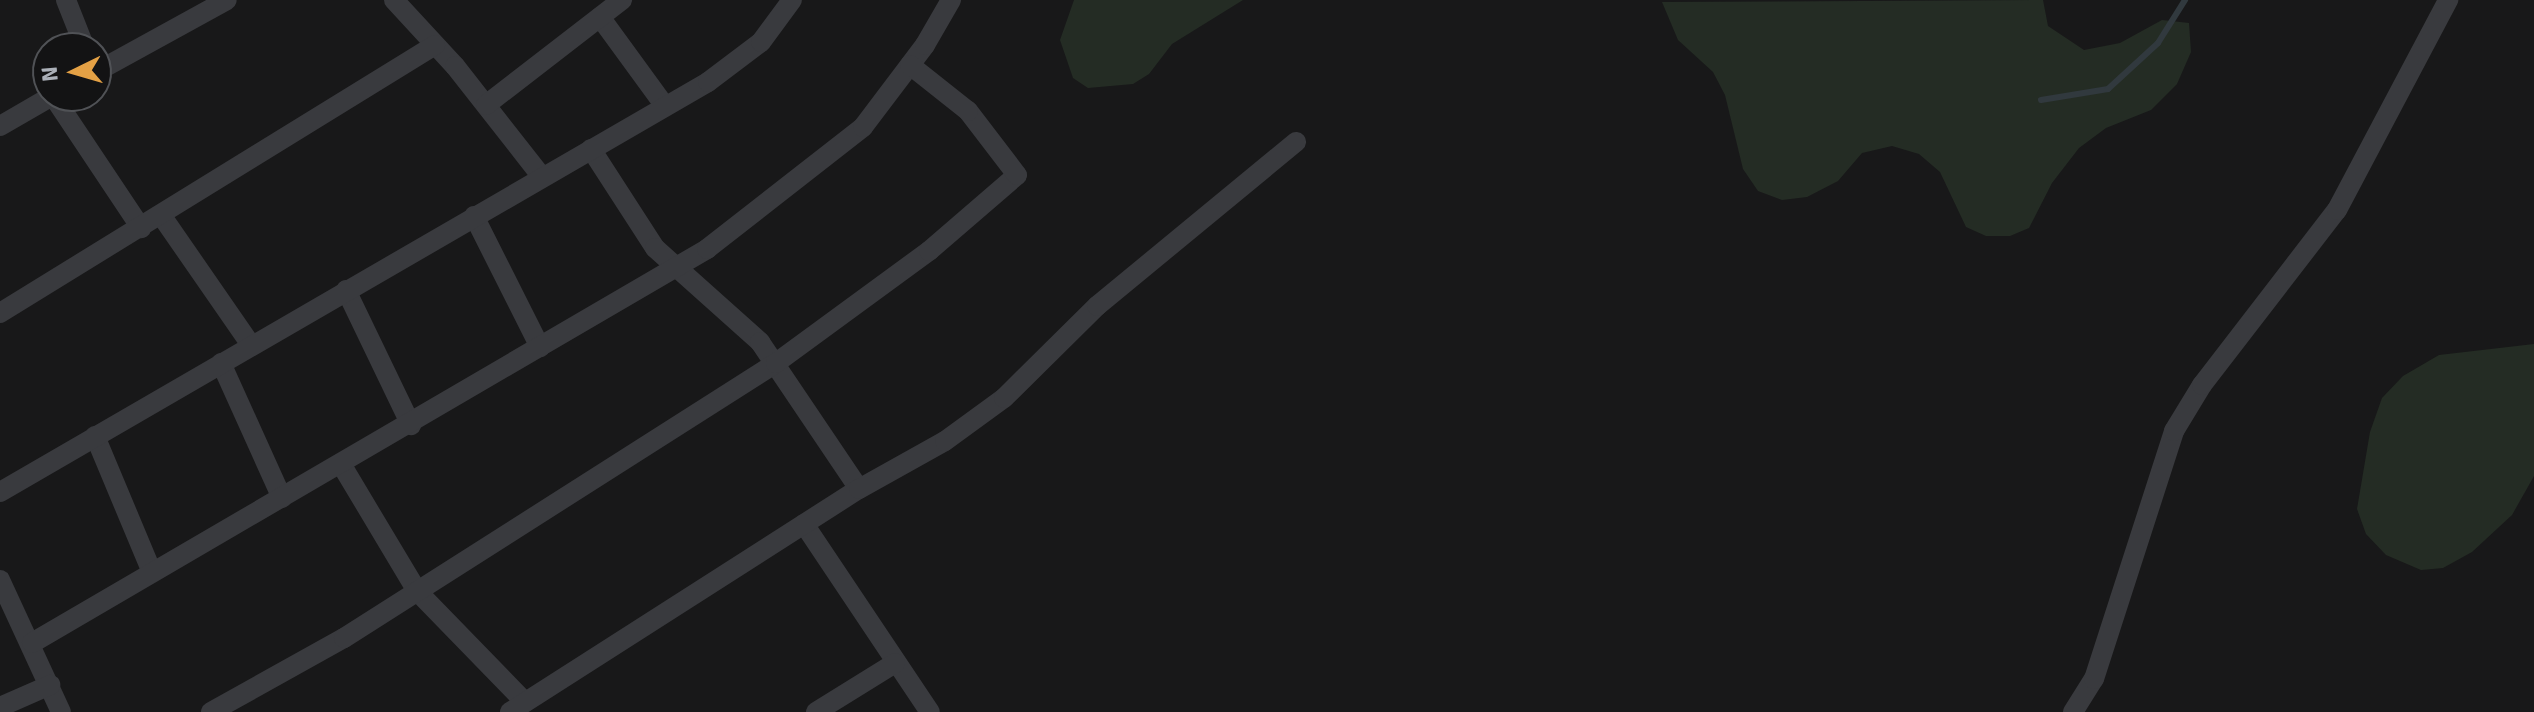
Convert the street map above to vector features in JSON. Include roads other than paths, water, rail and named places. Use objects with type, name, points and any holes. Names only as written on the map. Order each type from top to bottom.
[{"type":"street","points":[[66,0],[79,32]]},
{"type":"street","points":[[394,0],[486,105],[542,177]]},
{"type":"street","points":[[486,105],[622,0]]},
{"type":"street","points":[[0,492],[740,60],[792,0]]},
{"type":"street","points":[[32,643],[677,269],[863,127],[910,65],[951,0]]},
{"type":"street","points":[[2073,712],[2094,679],[2174,431],[2202,385],[2337,210],[2448,0]]},
{"type":"street","points":[[112,63],[221,1]]},
{"type":"street","points":[[600,17],[665,106]]},
{"type":"street","points":[[0,313],[435,45]]},
{"type":"street","points":[[211,712],[417,591],[776,363],[929,251],[1017,175],[968,111],[910,65]]},
{"type":"street","points":[[0,126],[32,108]]},
{"type":"street","points":[[64,112],[141,228]]},
{"type":"street","points":[[341,464],[417,591],[517,707],[859,489],[945,441],[1004,398],[1097,306],[1296,142]]},
{"type":"street","points":[[591,149],[642,232],[677,269],[742,322],[776,363],[859,489]]},
{"type":"street","points":[[161,215],[251,345]]},
{"type":"street","points":[[474,216],[540,347]]},
{"type":"street","points":[[346,290],[411,425]]},
{"type":"street","points":[[221,363],[282,498]]},
{"type":"street","points":[[95,436],[152,572]]},
{"type":"street","points":[[804,524],[930,712]]},
{"type":"street","points":[[0,580],[32,643],[61,712]]},
{"type":"street","points":[[816,712],[895,663]]},
{"type":"street","points":[[0,707],[50,685]]},
{"type":"waterway","points":[[2041,100],[2108,89],[2158,43],[2185,0]]}]
